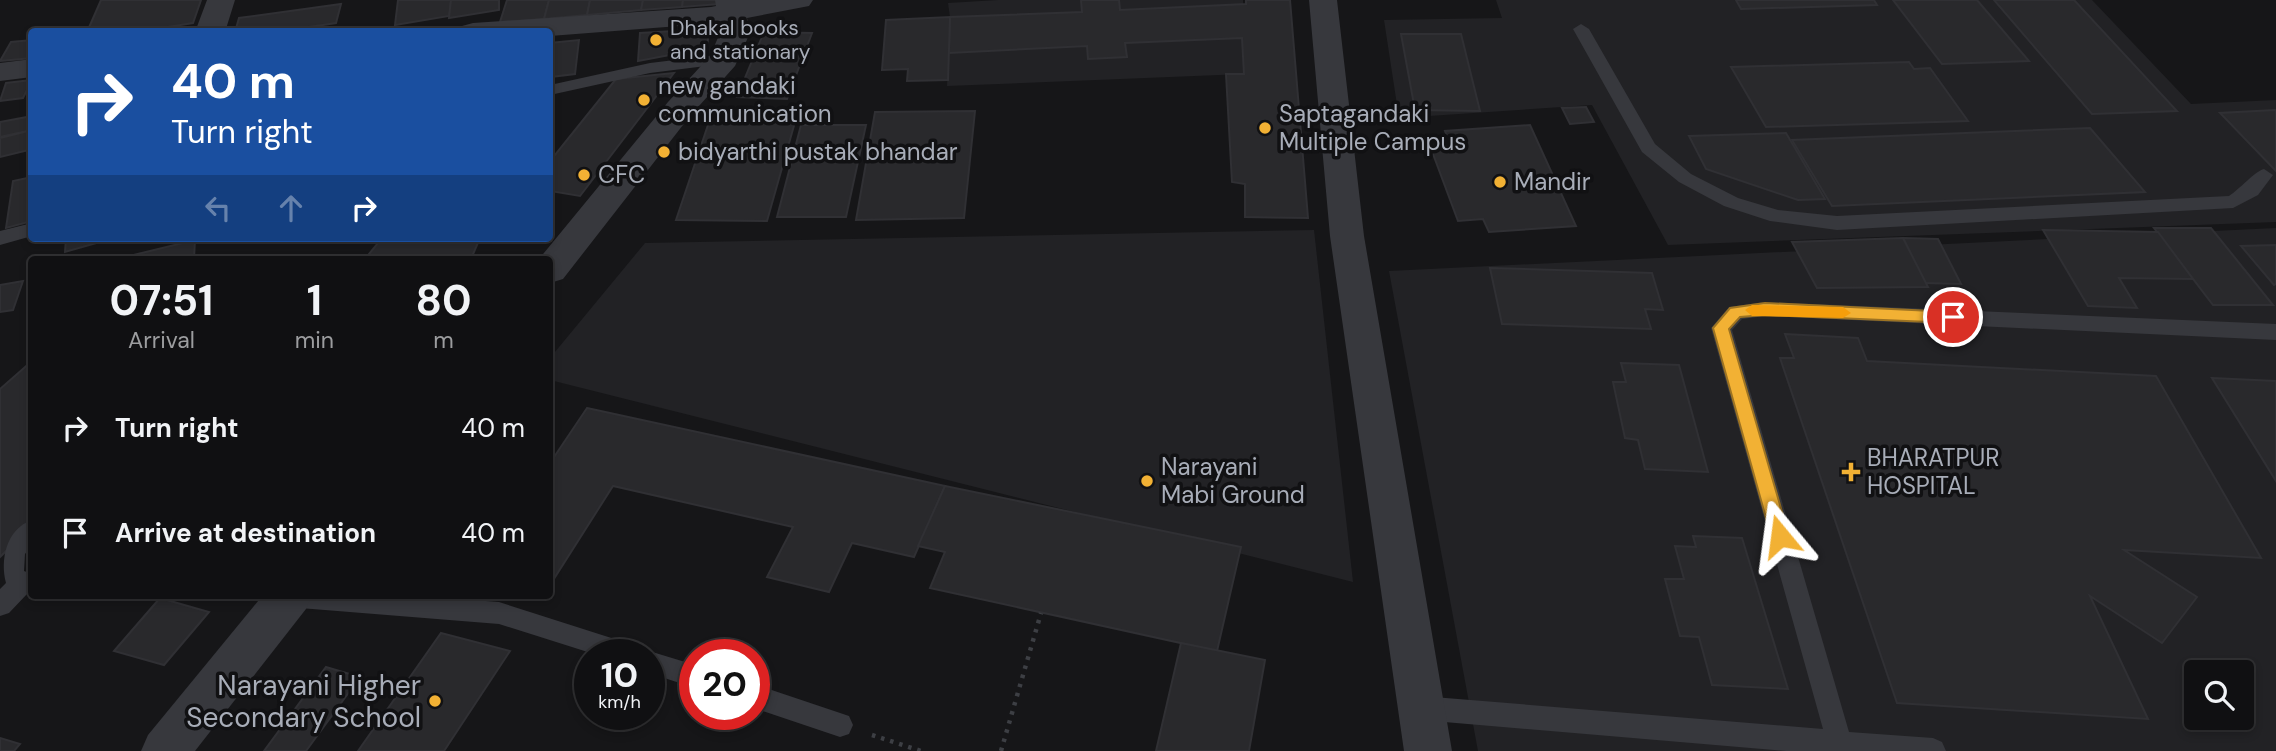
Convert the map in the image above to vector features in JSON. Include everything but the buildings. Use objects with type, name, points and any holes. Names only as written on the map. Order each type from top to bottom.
[{"type":"street","points":[[211,28],[221,0]]},
{"type":"street","points":[[532,28],[711,16],[730,6],[799,0]]},
{"type":"street","points":[[1323,0],[1348,236],[1429,751]]},
{"type":"street","points":[[553,266],[679,109],[724,59],[735,33],[730,6]]},
{"type":"street","points":[[0,72],[28,68]]},
{"type":"street","points":[[165,751],[282,599]]},
{"type":"lane","points":[[1581,29],[1648,148],[1685,178],[1731,202],[1777,216],[1837,223],[2233,202],[2251,191],[2264,175]]},
{"type":"lane","points":[[553,89],[650,68],[724,59]]},
{"type":"lane","points":[[0,238],[28,230]]},
{"type":"lane","points":[[1840,747],[1721,328],[1735,312],[1765,309],[2276,332]]},
{"type":"lane","points":[[26,584],[9,578],[5,569],[6,558],[13,547],[28,534]]},
{"type":"lane","points":[[0,605],[26,584]]},
{"type":"lane","points":[[322,599],[499,613],[580,639]]},
{"type":"lane","points":[[770,701],[841,724]]},
{"type":"lane","points":[[1421,708],[1840,747],[1933,751]]},
{"type":"path","points":[[1002,751],[1041,613]]},
{"type":"path","points":[[841,724],[921,751]]},
{"type":"shaded area","points":[[998,0],[1243,0],[1244,74],[947,86],[950,17],[948,3]]},
{"type":"shaded area","points":[[1496,0],[2092,0],[2191,104],[2276,100],[2276,222],[1668,245],[1592,105],[1399,118],[1384,20],[1502,18]]},
{"type":"shaded area","name":"BHARATPUR HOSPITAL","points":[[2276,228],[2276,751],[1478,751],[1389,271]]},
{"type":"shaded area","name":"Narayani Mabi Ground","points":[[1314,230],[1353,582],[553,381],[553,354],[645,243]]},
{"type":"slow traffic","points":[[1752,310],[1843,313]]},
{"type":"place","name":"Dhakal books and stationary","points":[[656,40]]},
{"type":"place","name":"new gandaki communication","points":[[644,100]]},
{"type":"place","name":"Saptagandaki Multiple Campus","points":[[1265,128]]},
{"type":"place","name":"bidyarthi pustak bhandar","points":[[664,152]]},
{"type":"place","name":"CFC","points":[[584,175]]},
{"type":"place","name":"Mandir","points":[[1500,182]]},
{"type":"place","name":"BHARATPUR HOSPITAL","points":[[1851,472]]},
{"type":"place","name":"Narayani Mabi Ground","points":[[1147,481]]},
{"type":"place","name":"Narayani Higher Secondary School","points":[[435,701]]},
{"type":"route","points":[[1780,536],[1721,328],[1735,312],[1765,309],[1953,317]]}]
